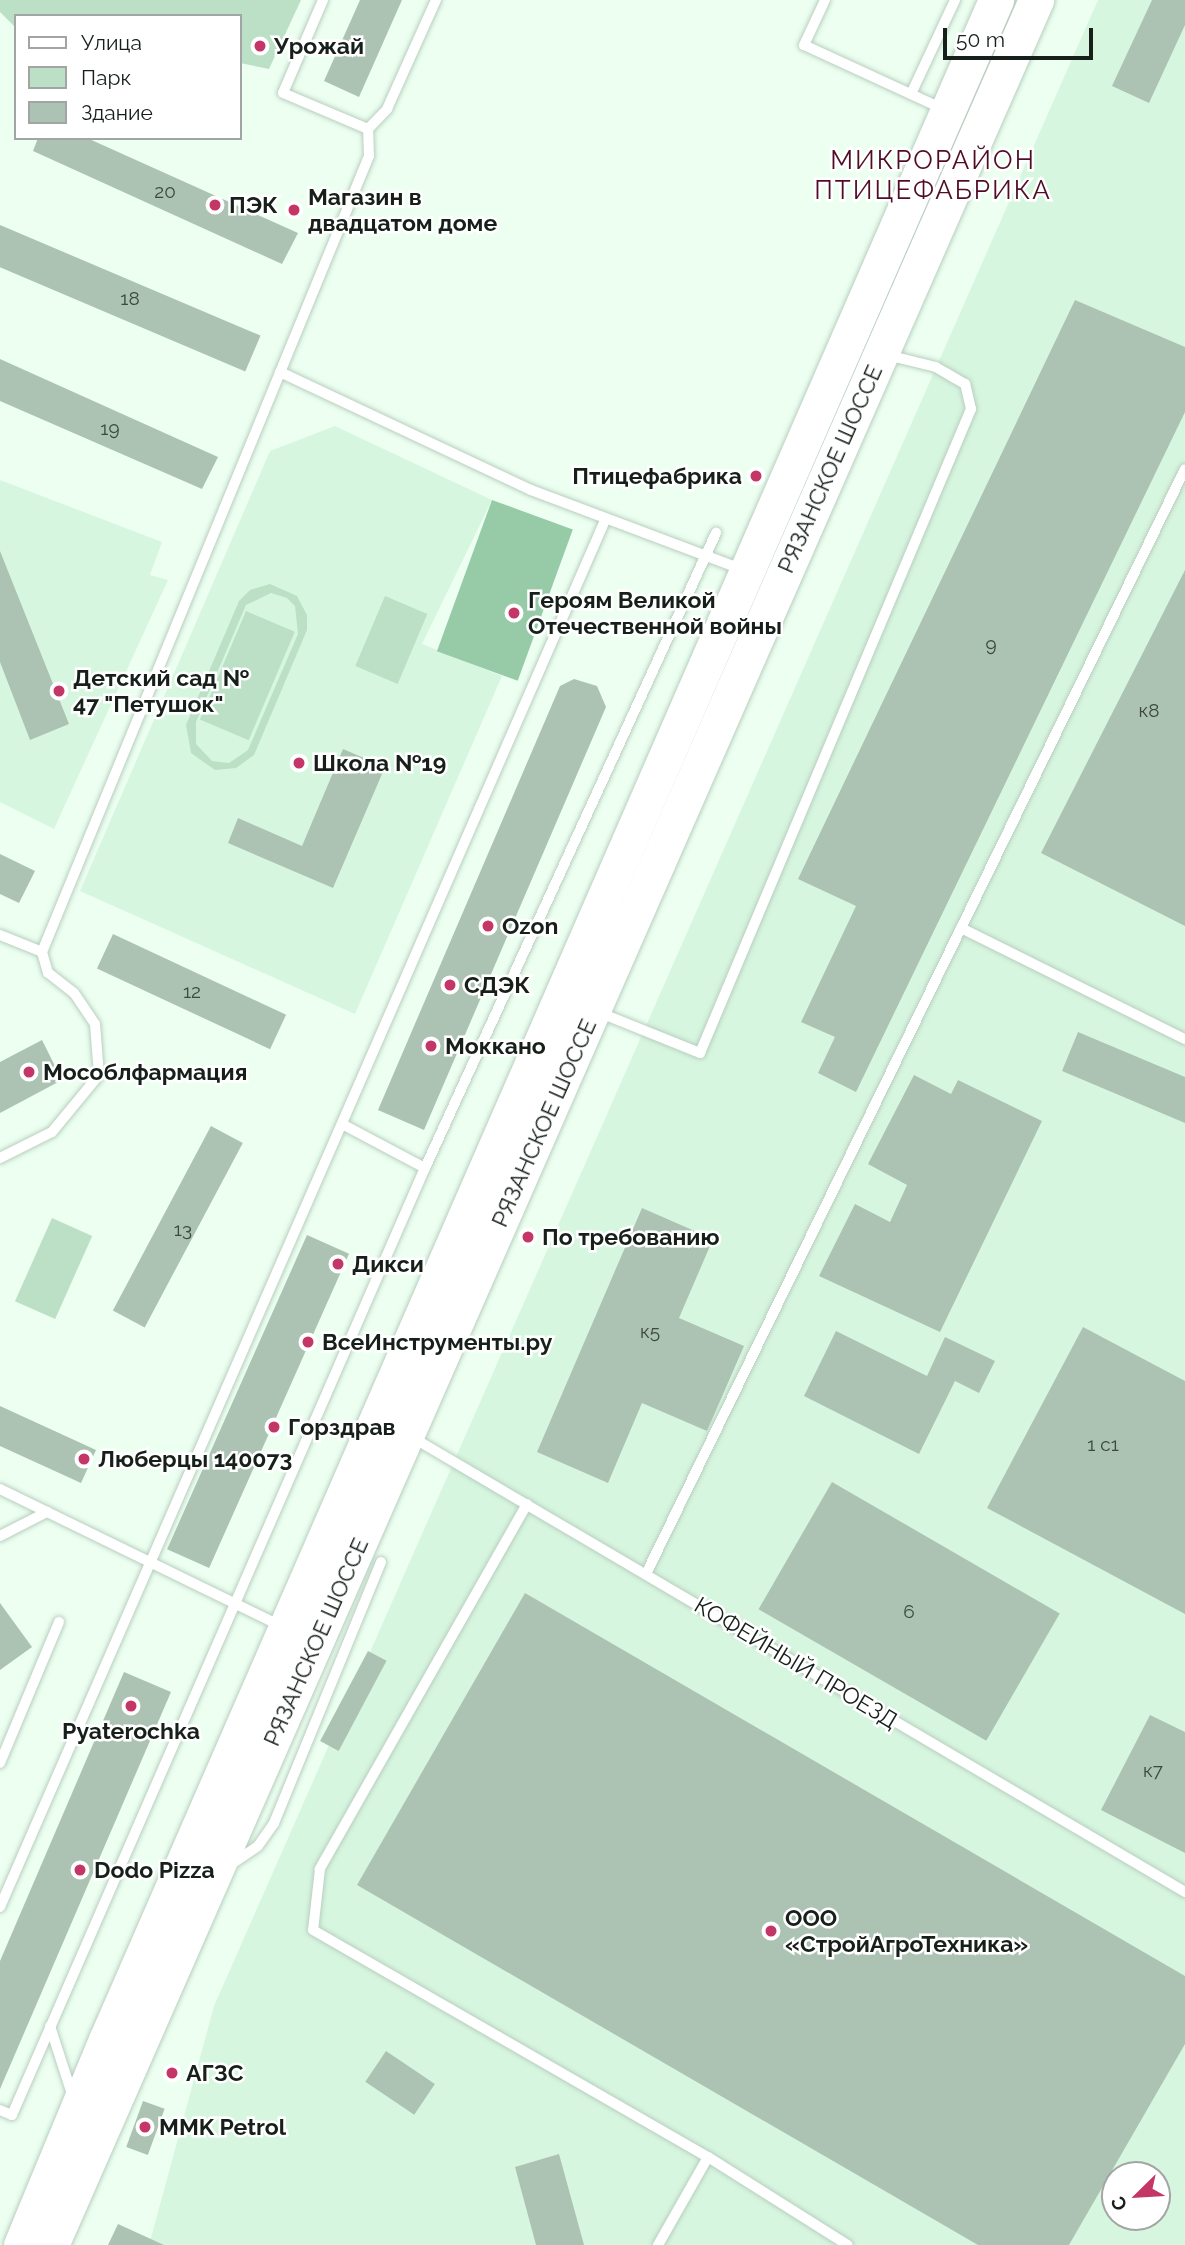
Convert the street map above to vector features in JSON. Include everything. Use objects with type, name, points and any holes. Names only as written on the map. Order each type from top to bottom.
[{"type":"main road","name":"РЯЗАНСКОЕ ШОССЕ","points":[[21,2245],[285,1628],[996,0]]},
{"type":"main road","name":"РЯЗАНСКОЕ ШОССЕ","points":[[51,2245],[1036,0]]},
{"type":"lane","points":[[323,0],[283,93],[368,129]]},
{"type":"lane","points":[[0,1158],[52,1132],[99,1075],[94,1024],[74,993],[48,972],[42,952],[369,156],[368,129],[387,109],[436,0]]},
{"type":"lane","points":[[825,0],[804,45],[948,111]]},
{"type":"lane","points":[[911,94],[954,0]]},
{"type":"lane","points":[[593,1010],[700,1053],[971,409],[965,384],[936,367],[881,353]]},
{"type":"lane","points":[[280,372],[531,490],[746,570]]},
{"type":"lane","points":[[646,1574],[1185,470]]},
{"type":"lane","points":[[0,1907],[606,518]]},
{"type":"lane","points":[[0,2109],[12,2115],[425,1168],[716,533]]},
{"type":"lane","points":[[961,928],[1185,1039]]},
{"type":"lane","points":[[0,935],[42,952]]},
{"type":"lane","points":[[342,1124],[425,1168]]},
{"type":"lane","name":"КОФЕЙНЫЙ ПРОЕЗД","points":[[407,1434],[1185,1892]]},
{"type":"lane","points":[[0,1489],[285,1628]]},
{"type":"lane","points":[[527,1504],[320,1868],[313,1930],[708,2157],[848,2245]]},
{"type":"lane","points":[[0,1536],[47,1512]]},
{"type":"lane","points":[[216,1871],[237,1863],[258,1846],[274,1824],[381,1562]]},
{"type":"lane","points":[[0,1763],[59,1622]]},
{"type":"lane","points":[[50,2026],[77,2109]]},
{"type":"lane","points":[[658,2245],[708,2157]]},
{"type":"shaded area","points":[[1098,0],[1185,0],[1185,2245],[149,2245],[214,2006]]},
{"type":"shaded area","name":"Школа №19","points":[[335,426],[492,500],[422,644],[502,676],[355,1014],[80,891],[270,451]]},
{"type":"shaded area","name":"Детский сад № 47 \"Петушок\"","points":[[0,480],[162,542],[150,575],[168,580],[54,829],[0,802]]},
{"type":"green space","name":"Урожай","points":[[0,0],[301,0],[269,69],[242,63],[242,14],[14,14],[14,26],[0,12]]},
{"type":"green space","points":[[492,500],[573,529],[518,681],[437,651]]},
{"type":"green space","points":[[270,584],[297,596],[307,615],[307,630],[254,755],[236,768],[215,770],[191,753],[186,725],[239,601],[250,590]],"holes":[[[271,593],[287,598],[295,606],[298,634],[248,750],[229,763],[212,761],[196,744],[196,722],[246,605]]]},
{"type":"green space","points":[[385,596],[427,614],[398,684],[355,666]]},
{"type":"green space","points":[[246,611],[295,632],[249,740],[200,720]]},
{"type":"green space","points":[[52,1218],[92,1236],[55,1319],[15,1301]]},
{"type":"building","points":[[360,0],[402,0],[359,97],[324,81]]},
{"type":"building","points":[[1152,0],[1185,0],[1185,25],[1149,103],[1112,86]]},
{"type":"building","points":[[37,140],[91,140],[298,233],[282,264],[33,151]]},
{"type":"building","points":[[0,225],[261,336],[245,371],[0,267]]},
{"type":"building","points":[[1075,300],[1185,347],[1185,412],[856,1092],[818,1073],[835,1037],[801,1022],[856,906],[798,879]]},
{"type":"building","points":[[0,359],[218,457],[202,489],[0,401]]},
{"type":"building","points":[[0,551],[69,724],[30,740],[0,662]]},
{"type":"building","points":[[1185,570],[1185,926],[1041,853]]},
{"type":"building","points":[[574,679],[597,686],[606,707],[424,1130],[378,1110],[560,686]]},
{"type":"building","points":[[343,749],[385,767],[333,888],[228,843],[238,818],[302,846]]},
{"type":"building","points":[[0,854],[35,871],[19,903],[0,894]]},
{"type":"building","points":[[113,934],[286,1015],[270,1049],[97,968]]},
{"type":"building","points":[[1078,1032],[1185,1077],[1185,1123],[1062,1071]]},
{"type":"building","points":[[42,1040],[62,1080],[0,1113],[0,1062]]},
{"type":"building","points":[[914,1075],[951,1094],[958,1080],[1042,1121],[940,1332],[819,1276],[855,1204],[890,1222],[907,1185],[868,1164]]},
{"type":"building","points":[[211,1126],[243,1143],[145,1327],[113,1311]]},
{"type":"building","points":[[642,1208],[713,1239],[679,1318],[744,1346],[707,1431],[642,1403],[608,1483],[537,1452]]},
{"type":"building","points":[[307,1235],[349,1254],[209,1568],[167,1549]]},
{"type":"building","points":[[1083,1327],[1185,1381],[1185,1614],[987,1508]]},
{"type":"building","points":[[836,1331],[927,1376],[945,1337],[995,1361],[979,1393],[955,1381],[919,1454],[804,1396]]},
{"type":"building","points":[[0,1406],[96,1450],[81,1483],[0,1446]]},
{"type":"building","points":[[832,1482],[1060,1613],[986,1741],[758,1609]]},
{"type":"building","name":"ООО «СтройАгроТехника»","points":[[525,1593],[1185,1976],[1185,2044],[1117,2161],[1101,2161],[1101,2190],[1069,2245],[978,2245],[357,1885]]},
{"type":"building","points":[[0,1603],[32,1647],[0,1670]]},
{"type":"building","points":[[368,1651],[387,1661],[339,1751],[320,1741]]},
{"type":"building","points":[[124,1672],[171,1692],[0,2089],[0,1961]]},
{"type":"building","points":[[1150,1715],[1185,1732],[1185,1853],[1101,1810]]},
{"type":"building","points":[[386,2051],[435,2084],[414,2115],[365,2082]]},
{"type":"building","points":[[143,2101],[165,2109],[148,2155],[126,2147]]},
{"type":"building","points":[[559,2154],[584,2245],[536,2245],[515,2167]]},
{"type":"building","points":[[118,2224],[164,2245],[108,2245]]},
{"type":"place","name":"Урожай","points":[[260,46]]},
{"type":"place","name":"ПЭК","points":[[215,205]]},
{"type":"place","name":"Магазин в двадцатом доме","points":[[294,210]]},
{"type":"place","name":"Птицефабрика","points":[[756,476]]},
{"type":"place","name":"Героям Великой Отечественной войны","points":[[514,613]]},
{"type":"place","name":"Детский сад № 47 \"Петушок\"","points":[[59,691]]},
{"type":"place","name":"Школа №19","points":[[299,763]]},
{"type":"place","name":"Ozon","points":[[488,926]]},
{"type":"place","name":"СДЭК","points":[[450,985]]},
{"type":"place","name":"Моккано","points":[[431,1046]]},
{"type":"place","name":"Мособлфармация","points":[[29,1072]]},
{"type":"place","name":"По требованию","points":[[528,1237]]},
{"type":"place","name":"Дикси","points":[[338,1264]]},
{"type":"place","name":"ВсеИнструменты.ру","points":[[308,1342]]},
{"type":"place","name":"Горздрав","points":[[274,1427]]},
{"type":"place","name":"Люберцы 140073","points":[[84,1459]]},
{"type":"place","name":"Pyaterochka","points":[[131,1706]]},
{"type":"place","name":"Dodo Pizza","points":[[80,1870]]},
{"type":"place","name":"ООО «СтройАгроТехника»","points":[[771,1931]]},
{"type":"place","name":"АГЗС","points":[[172,2073]]},
{"type":"place","name":"MMK Petrol","points":[[145,2127]]},
{"type":"district","name":"МИКРОРАЙОН ПТИЦЕФАБРИКА","points":[[933,176]]}]
